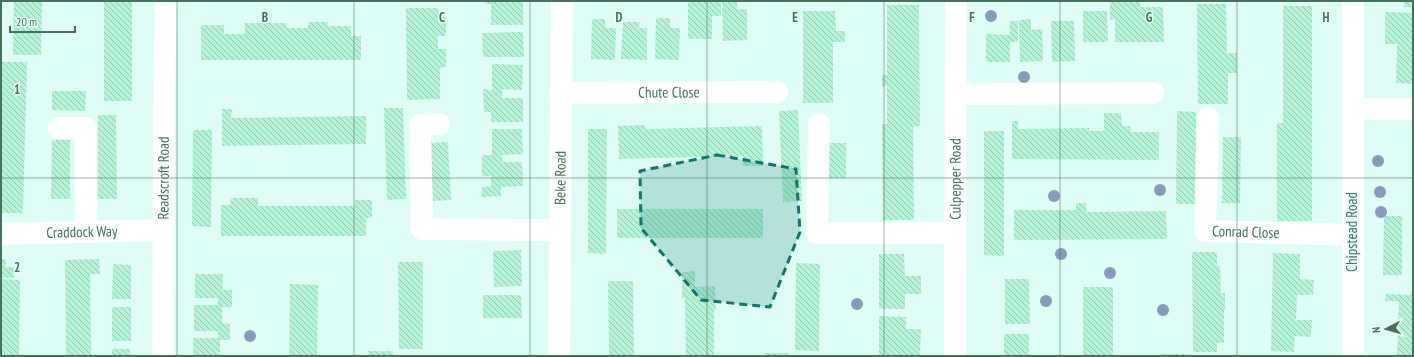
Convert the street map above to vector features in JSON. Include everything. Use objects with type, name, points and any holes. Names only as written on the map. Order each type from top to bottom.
[{"type":"street","name":"Readscroft Road","points":[[163,356],[166,1]]},
{"type":"street","name":"Beke Road","points":[[559,356],[560,93],[562,1]]},
{"type":"street","name":"Culpepper Road","points":[[955,356],[956,1]]},
{"type":"street","name":"Chipstead Road","points":[[1353,1],[1353,356]]},
{"type":"street","name":"Chute Close","points":[[560,93],[777,92]]},
{"type":"street","points":[[956,94],[1153,93]]},
{"type":"street","points":[[1353,109],[1413,109]]},
{"type":"street","name":"Conrad Close","points":[[1208,118],[1205,231],[1352,235]]},
{"type":"street","points":[[439,124],[420,125],[422,229],[559,230]]},
{"type":"street","points":[[819,124],[817,233],[955,233]]},
{"type":"street","points":[[59,128],[86,128],[86,232]]},
{"type":"street","name":"Craddock Way","points":[[1,234],[163,230]]},
{"type":"highlighted area","points":[[717,155],[796,169],[800,232],[770,307],[701,300],[641,228],[640,171]]},
{"type":"building","points":[[14,1],[42,1],[41,55],[13,55]]},
{"type":"building","points":[[104,1],[132,1],[132,101],[104,101]]},
{"type":"building","points":[[485,1],[523,1],[523,25],[491,25],[491,4],[485,4]]},
{"type":"building","points":[[688,1],[721,1],[721,16],[712,16],[712,39],[688,39]]},
{"type":"building","points":[[722,1],[737,1],[737,9],[747,9],[747,40],[723,41]]},
{"type":"building","points":[[1110,1],[1140,1],[1140,7],[1163,7],[1164,42],[1115,42],[1115,19],[1110,20]]},
{"type":"building","points":[[1404,1],[1413,1],[1413,7],[1404,7]]},
{"type":"building","points":[[1197,4],[1226,4],[1227,53],[1237,53],[1237,73],[1228,73],[1228,104],[1198,104]]},
{"type":"building","points":[[887,5],[919,5],[920,126],[913,126],[914,220],[883,220],[882,124],[887,124],[887,86],[882,86],[882,75],[887,75]]},
{"type":"building","points":[[1283,6],[1312,6],[1312,221],[1277,221],[1277,123],[1283,123]]},
{"type":"building","points":[[406,8],[438,8],[439,17],[446,17],[446,36],[438,36],[438,49],[446,49],[446,67],[440,68],[440,99],[407,100]]},
{"type":"building","points":[[803,11],[835,11],[836,31],[845,31],[845,42],[833,42],[833,103],[803,103]]},
{"type":"building","points":[[1083,11],[1107,11],[1108,42],[1083,42]]},
{"type":"building","points":[[1385,12],[1413,13],[1413,84],[1396,83],[1397,44],[1385,44]]},
{"type":"building","points":[[656,18],[670,18],[670,28],[680,28],[679,60],[655,59]]},
{"type":"building","points":[[592,19],[605,19],[605,28],[616,28],[615,60],[591,59]]},
{"type":"building","points":[[1031,19],[1031,30],[1042,29],[1043,61],[1020,62],[1019,20]]},
{"type":"building","points":[[1010,21],[1018,21],[1018,42],[1010,42],[1010,62],[986,62],[986,34],[1010,35]]},
{"type":"building","points":[[1051,21],[1074,21],[1075,61],[1052,62]]},
{"type":"building","points":[[308,22],[328,22],[328,26],[351,26],[351,36],[361,36],[361,60],[201,60],[201,25],[224,25],[224,34],[245,34],[245,23],[287,23],[287,28],[308,28]]},
{"type":"building","points":[[623,22],[640,22],[639,28],[647,28],[647,60],[621,59]]},
{"type":"building","points":[[523,32],[524,57],[483,57],[482,33]]},
{"type":"building","points":[[1,62],[27,62],[23,213],[1,213]]},
{"type":"building","points":[[492,64],[523,65],[522,90],[502,89],[502,98],[523,98],[523,122],[491,122],[491,112],[484,112],[483,89],[492,90]]},
{"type":"building","points":[[52,91],[86,91],[85,111],[52,110]]},
{"type":"building","points":[[384,108],[403,108],[406,199],[387,200]]},
{"type":"building","points":[[222,109],[232,109],[231,118],[366,116],[366,144],[222,146]]},
{"type":"building","points":[[798,110],[802,201],[783,202],[779,111]]},
{"type":"building","points":[[1177,111],[1196,112],[1195,204],[1176,204]]},
{"type":"building","points":[[1104,113],[1121,113],[1122,126],[1130,126],[1131,132],[1159,132],[1159,160],[1012,159],[1012,121],[1018,121],[1018,129],[1089,128],[1089,131],[1104,131]]},
{"type":"building","points":[[98,115],[116,115],[117,199],[98,199]]},
{"type":"building","points":[[645,125],[645,129],[762,126],[763,166],[743,166],[743,156],[619,159],[618,126]]},
{"type":"building","points":[[492,129],[522,129],[523,154],[502,155],[503,162],[522,162],[523,186],[501,187],[501,196],[482,197],[482,187],[491,186],[491,176],[482,176],[482,155],[492,155]]},
{"type":"building","points":[[588,129],[607,129],[606,254],[588,253]]},
{"type":"building","points":[[193,130],[212,130],[211,227],[192,226]]},
{"type":"building","points":[[984,131],[1004,131],[1004,256],[984,255]]},
{"type":"building","points":[[1223,137],[1241,137],[1240,203],[1222,203]]},
{"type":"building","points":[[52,140],[70,140],[70,199],[51,199]]},
{"type":"building","points":[[448,142],[451,200],[433,201],[430,143]]},
{"type":"building","points":[[828,143],[846,143],[846,178],[828,178]]},
{"type":"building","points":[[231,198],[258,198],[258,206],[355,206],[355,200],[372,200],[372,218],[366,218],[366,236],[221,236],[221,205],[230,205]]},
{"type":"building","points":[[1076,203],[1086,203],[1087,212],[1166,211],[1167,239],[1014,240],[1014,210],[1076,210]]},
{"type":"building","points":[[617,209],[763,209],[763,238],[617,238]]},
{"type":"building","points":[[1384,216],[1402,216],[1402,275],[1383,275]]},
{"type":"building","points":[[521,250],[522,286],[494,287],[493,251]]},
{"type":"building","points":[[1192,252],[1217,252],[1217,266],[1220,266],[1221,293],[1225,293],[1225,310],[1224,343],[1217,343],[1217,352],[1193,352]]},
{"type":"building","points":[[1273,253],[1300,254],[1300,279],[1314,280],[1313,295],[1297,295],[1296,320],[1312,320],[1311,337],[1295,336],[1294,352],[1271,351]]},
{"type":"building","points":[[879,254],[904,254],[905,276],[921,276],[921,294],[905,294],[905,309],[879,309]]},
{"type":"building","points":[[1,259],[6,259],[6,267],[14,267],[14,278],[1,278]]},
{"type":"building","points":[[99,259],[100,274],[90,274],[91,356],[66,356],[65,260]]},
{"type":"building","points":[[398,262],[423,262],[423,349],[399,349]]},
{"type":"building","points":[[796,263],[820,264],[819,351],[795,350]]},
{"type":"building","points":[[113,264],[131,265],[131,299],[112,299]]},
{"type":"building","points":[[695,271],[695,287],[715,286],[716,310],[714,310],[714,356],[686,356],[685,298],[682,298],[682,272]]},
{"type":"building","points":[[195,274],[223,274],[223,290],[232,290],[232,307],[222,307],[222,323],[230,324],[230,340],[220,340],[220,356],[193,356],[193,338],[218,338],[218,331],[194,331],[194,305],[218,305],[218,298],[195,298]]},
{"type":"building","points":[[1,279],[20,280],[19,356],[1,356]]},
{"type":"building","points":[[1005,279],[1029,279],[1030,324],[1005,324]]},
{"type":"building","points":[[608,281],[633,281],[634,356],[609,356]]},
{"type":"building","points":[[290,284],[318,285],[317,356],[289,356]]},
{"type":"building","points":[[1083,287],[1113,287],[1113,356],[1083,356]]},
{"type":"building","points":[[1386,294],[1413,295],[1413,356],[1397,356],[1399,301],[1385,301]]},
{"type":"building","points":[[483,295],[521,295],[522,318],[483,318]]},
{"type":"building","points":[[112,307],[131,307],[131,341],[112,341]]},
{"type":"building","points":[[879,316],[906,317],[906,329],[921,329],[920,356],[879,356]]},
{"type":"building","points":[[1004,334],[1029,334],[1029,356],[1004,356]]},
{"type":"building","points":[[112,349],[130,349],[130,356],[112,356]]},
{"type":"building","points":[[368,351],[393,351],[393,356],[368,356]]},
{"type":"building","points":[[765,353],[789,353],[789,356],[765,356]]},
{"type":"building","points":[[1160,354],[1185,354],[1185,356],[1161,356]]}]
